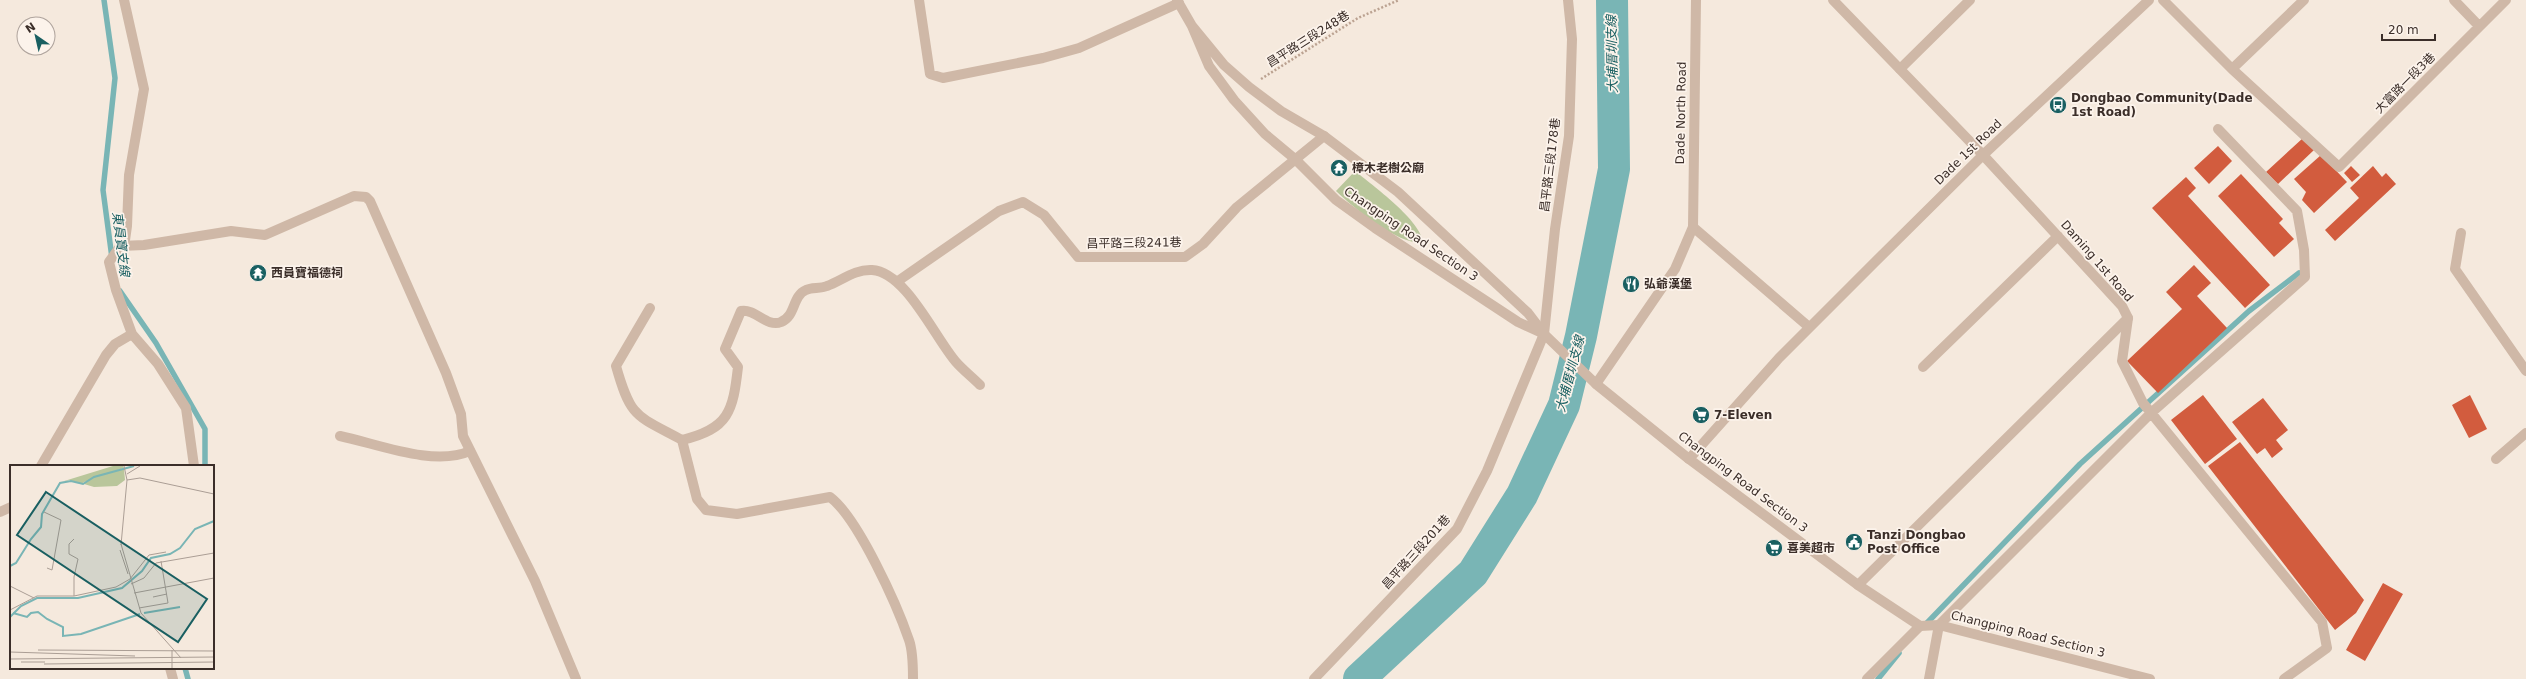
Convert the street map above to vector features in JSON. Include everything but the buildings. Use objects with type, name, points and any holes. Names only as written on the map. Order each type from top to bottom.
[{"type":"street","points":[[124,0],[144,89],[129,175],[127,226],[124,240],[109,262],[116,290],[132,334],[158,364],[186,408],[194,465]]},
{"type":"street","points":[[919,0],[930,74],[943,78],[1043,58],[1079,48],[1178,1]]},
{"type":"street","name":"昌平路三段178巷","points":[[1544,334],[1555,229],[1569,136],[1572,39],[1568,0]]},
{"type":"street","name":"Dade North Road","points":[[1693,227],[1696,0]]},
{"type":"street","name":"Daming 1st Road","points":[[1833,0],[1983,155],[2122,306],[2128,318],[1858,585]]},
{"type":"street","points":[[1900,69],[1970,0]]},
{"type":"street","name":"Dade 1st Road","points":[[1689,459],[1779,358],[1809,327],[1983,155],[2149,0]]},
{"type":"street","points":[[2163,0],[2232,69],[2304,0]]},
{"type":"street","points":[[2454,0],[2479,26]]},
{"type":"street","name":"大富路一段3巷","points":[[2232,69],[2339,167],[2506,0]]},
{"type":"street","name":"Changping Road Section 3","points":[[1178,1],[1192,26],[1208,66],[1234,100],[1265,134],[1295,159],[1336,200],[1375,228],[1518,322],[1544,334]]},
{"type":"street","name":"Changping Road Section 3","points":[[1192,26],[1224,65],[1249,87],[1281,111],[1324,136],[1398,192],[1528,313],[1544,334],[1596,384],[1689,459],[1858,585],[1920,626],[1939,624],[2150,679]]},
{"type":"street","points":[[1930,679],[1939,624],[2152,413],[2305,277],[2304,250],[2297,210],[2218,129]]},
{"type":"street","name":"昌平路三段241巷","points":[[898,281],[999,211],[1024,202],[1044,215],[1078,257],[1185,258],[1202,244],[1237,207],[1324,136]]},
{"type":"street","points":[[121,246],[144,245],[231,231],[265,235],[354,196],[366,197],[370,201],[446,374],[461,414],[463,436],[535,581],[576,679]]},
{"type":"street","points":[[1596,384],[1674,269],[1693,227],[1809,327]]},
{"type":"street","points":[[2461,233],[2455,269],[2526,371]]},
{"type":"street","points":[[1923,367],[2058,236]]},
{"type":"street","points":[[650,308],[616,366],[627,402],[637,416],[682,440],[704,435],[715,427],[724,419],[734,401],[738,367],[724,349],[741,311],[747,310],[773,323],[780,323],[791,315],[798,296],[806,290],[826,286],[845,276],[872,270],[898,281],[955,361],[980,384]]},
{"type":"street","points":[[2128,318],[2122,361],[2143,403],[2322,622],[2328,648],[2284,679]]},
{"type":"street","points":[[43,465],[106,355],[115,344],[132,334]]},
{"type":"street","name":"昌平路三段201巷","points":[[1314,679],[1457,529],[1487,471],[1544,334]]},
{"type":"street","points":[[2496,460],[2526,433]]},
{"type":"street","points":[[340,436],[430,457],[459,456],[470,451]]},
{"type":"street","points":[[682,440],[697,499],[706,510],[737,514],[830,497],[841,505],[883,578],[910,641],[913,679]]},
{"type":"street","points":[[0,512],[10,507]]},
{"type":"street","points":[[1867,679],[1920,626]]},
{"type":"street","points":[[170,669],[172,679]]},
{"type":"path","name":"昌平路三段248巷","points":[[1249,87],[1358,18],[1399,0]]},
{"type":"green space","points":[[1355,171],[1406,214],[1420,234],[1423,243],[1413,242],[1389,232],[1365,216],[1336,191]]},
{"type":"waterway","name":"東員寶支線","points":[[104,0],[115,78],[103,190],[112,258]]},
{"type":"waterway","name":"大埔厝圳支線","points":[[1359,679],[1473,573],[1522,495],[1564,405],[1581,336],[1614,169],[1612,0]]},
{"type":"waterway","points":[[1925,625],[2080,464],[2249,311],[2299,273]]},
{"type":"waterway","name":"東員寶支線","points":[[120,291],[156,343],[205,429],[205,465]]},
{"type":"waterway","points":[[1878,679],[1899,653]]},
{"type":"waterway","name":"東員寶支線","points":[[185,669],[188,679]]},
{"type":"place","name":"Dongbao Community(Dade 1st Road)","points":[[2058,105]]},
{"type":"place","name":"樟木老樹公廟","points":[[1339,168]]},
{"type":"place","name":"西員寶福德祠","points":[[258,273]]},
{"type":"place","name":"弘爺漢堡","points":[[1631,284]]},
{"type":"place","name":"7-Eleven","points":[[1701,415]]},
{"type":"place","name":"Tanzi Dongbao Post Office","points":[[1854,542]]},
{"type":"place","name":"喜美超市","points":[[1774,548]]}]
